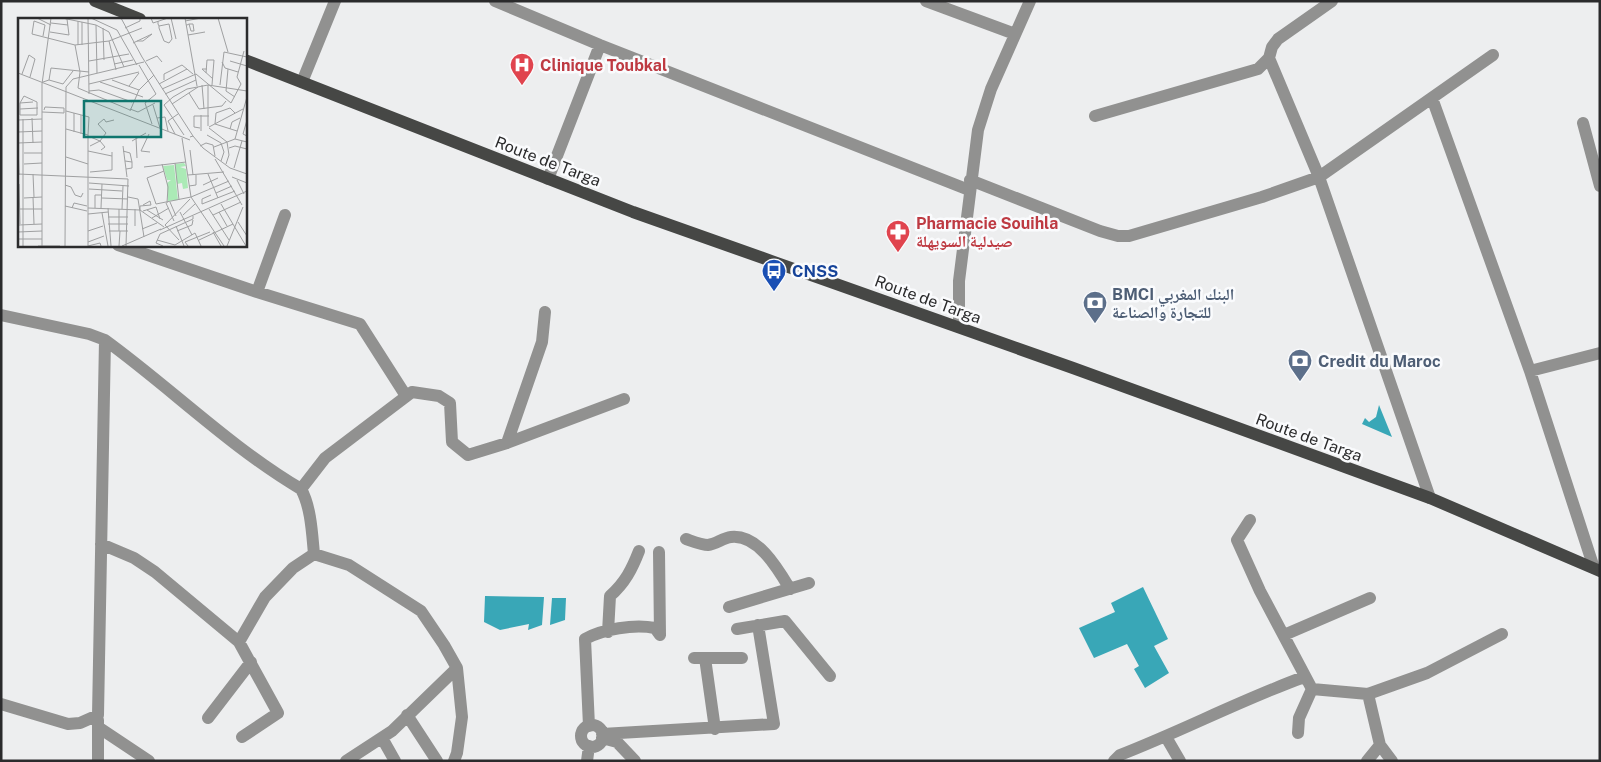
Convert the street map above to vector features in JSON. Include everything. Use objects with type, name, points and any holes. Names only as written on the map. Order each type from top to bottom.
[{"type":"main road","points":[[95,1],[138,18]]},
{"type":"main road","name":"Route de Targa","points":[[246,60],[632,212],[960,327],[1430,498],[1597,570]]},
{"type":"street","points":[[302,82],[334,1]]},
{"type":"street","points":[[495,1],[600,45],[970,185],[1118,236],[1129,236],[1262,197],[1319,177],[1494,55]]},
{"type":"street","points":[[926,1],[1015,34]]},
{"type":"street","points":[[960,327],[959,282],[970,185],[983,110],[1030,1]]},
{"type":"street","points":[[1332,1],[1317,5],[1278,39],[1272,47],[1270,58],[1319,177],[1430,498]]},
{"type":"street","points":[[548,179],[600,45]]},
{"type":"street","points":[[1095,116],[1258,69],[1270,58]]},
{"type":"street","points":[[1432,98],[1530,371],[1597,570]]},
{"type":"street","points":[[1583,123],[1600,186]]},
{"type":"street","points":[[257,292],[285,215]]},
{"type":"street","points":[[121,246],[257,292],[360,324],[406,396]]},
{"type":"street","points":[[507,443],[542,342],[545,312]]},
{"type":"street","points":[[1,315],[105,340],[138,364],[249,454],[301,489],[305,496],[312,528],[314,554]]},
{"type":"street","points":[[98,761],[105,340]]},
{"type":"street","points":[[1530,371],[1600,354]]},
{"type":"street","points":[[301,489],[326,458],[412,392],[439,396],[450,403],[452,442],[468,455],[507,443],[624,399]]},
{"type":"street","points":[[1250,520],[1236,540],[1304,677],[1312,689]]},
{"type":"street","points":[[686,539],[708,545],[730,538],[745,538],[755,544],[779,570],[790,589]]},
{"type":"street","points":[[101,544],[134,558],[156,572],[240,642],[278,713],[242,737]]},
{"type":"street","points":[[608,632],[610,596],[620,588],[631,572],[639,551]]},
{"type":"street","points":[[589,726],[585,639],[595,633],[638,625],[655,628],[660,635],[659,552]]},
{"type":"street","points":[[240,642],[264,597],[293,568],[314,554]]},
{"type":"street","points":[[314,554],[349,565],[421,611],[457,668],[462,717],[457,753],[454,761]]},
{"type":"street","points":[[729,607],[809,583]]},
{"type":"street","points":[[1284,635],[1370,598]]},
{"type":"street","points":[[737,629],[785,621],[830,676]]},
{"type":"street","points":[[602,736],[774,724],[758,625]]},
{"type":"street","points":[[1312,689],[1368,694],[1427,673],[1502,634]]},
{"type":"street","points":[[715,729],[700,658],[742,658]]},
{"type":"street","points":[[208,718],[250,662]]},
{"type":"street","points":[[352,759],[382,738],[457,668]]},
{"type":"street","points":[[1114,761],[1120,755],[1166,737],[1260,693],[1304,677]]},
{"type":"street","points":[[1298,732],[1299,718],[1312,689]]},
{"type":"street","points":[[1368,694],[1380,745],[1392,761]]},
{"type":"street","points":[[1,704],[68,724],[98,721],[148,761]]},
{"type":"street","points":[[408,715],[437,761]]},
{"type":"street","points":[[589,726],[599,728],[602,736],[599,744],[588,746],[583,742],[581,735],[583,729],[589,726]]},
{"type":"street","points":[[602,736],[616,742],[635,761]]},
{"type":"street","points":[[1166,737],[1180,761]]},
{"type":"street","points":[[382,738],[395,761]]},
{"type":"street","points":[[1367,761],[1380,745]]},
{"type":"street","points":[[587,761],[588,746]]},
{"type":"water","points":[[1379,405],[1392,437],[1362,424],[1365,418],[1369,422],[1376,417]]},
{"type":"water","points":[[1143,587],[1168,639],[1154,646],[1169,673],[1145,688],[1134,669],[1139,666],[1127,644],[1094,658],[1079,628],[1115,612],[1111,603]]},
{"type":"water","points":[[485,596],[544,597],[542,625],[528,630],[529,624],[500,630],[484,622]]},
{"type":"water","points":[[552,598],[566,598],[565,620],[550,625]]},
{"type":"place","name":"Clinique Toubkal","points":[[522,86]]},
{"type":"place","name":"Pharmacie Souihla صيدلية السويهلة","points":[[898,253]]},
{"type":"place","name":"CNSS","points":[[774,292]]},
{"type":"place","name":"BMCI البنك المغربي للتجارة والصناعة","points":[[1095,324]]},
{"type":"place","name":"Credit du Maroc","points":[[1300,382]]}]
